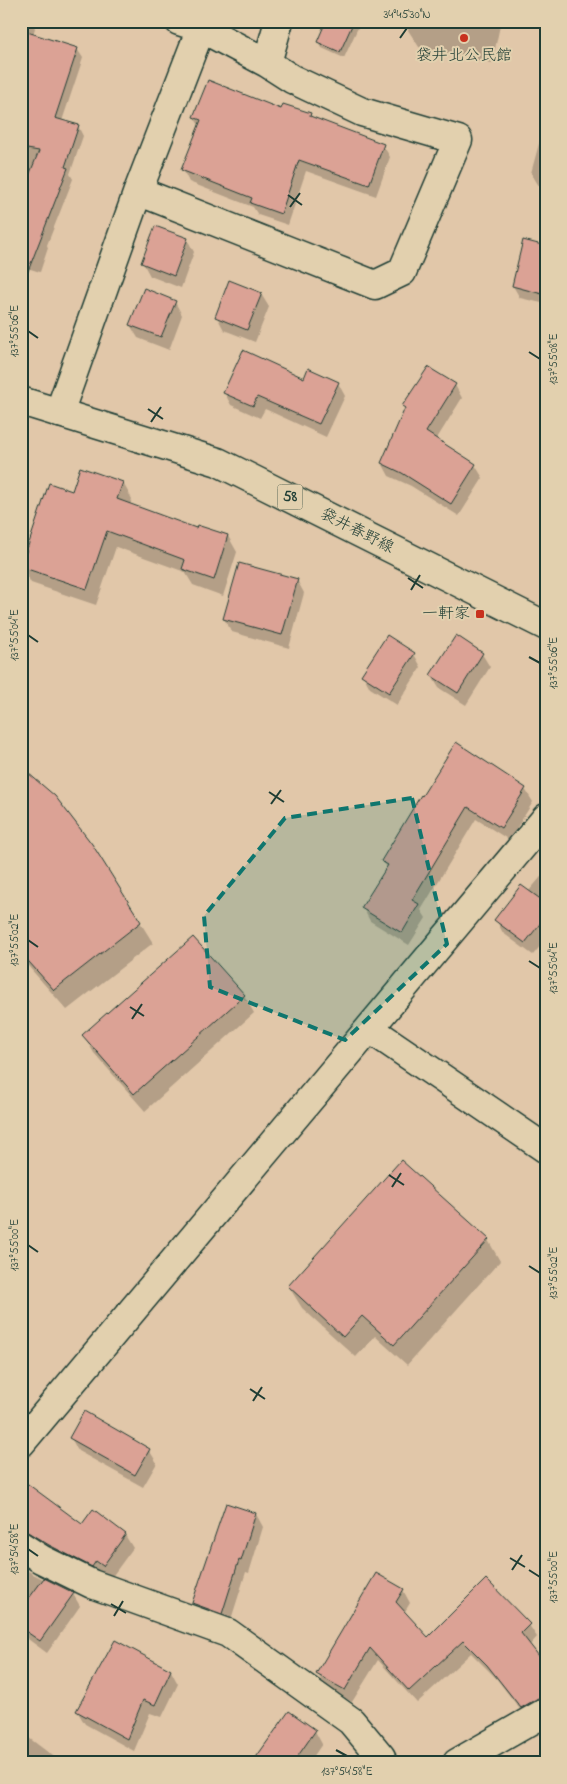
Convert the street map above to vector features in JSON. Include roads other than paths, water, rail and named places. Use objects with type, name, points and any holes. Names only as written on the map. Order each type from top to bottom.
[{"type":"street","points":[[266,63],[278,21]]},
{"type":"street","points":[[59,413],[138,191],[190,25],[266,63],[292,79],[362,112],[458,140],[402,272],[375,285],[138,191]]},
{"type":"street","name":"袋井春野線","points":[[21,401],[218,462],[546,626]]},
{"type":"street","points":[[21,1443],[546,818]]},
{"type":"street","points":[[370,1029],[546,1148]]},
{"type":"street","points":[[21,1546],[41,1559],[92,1584],[228,1634],[351,1721],[381,1757],[380,1763]]},
{"type":"street","points":[[457,1763],[546,1712]]},
{"type":"place","name":"袋井北公民館","points":[[464,38]]},
{"type":"place","name":"一軒家","points":[[480,614]]}]
